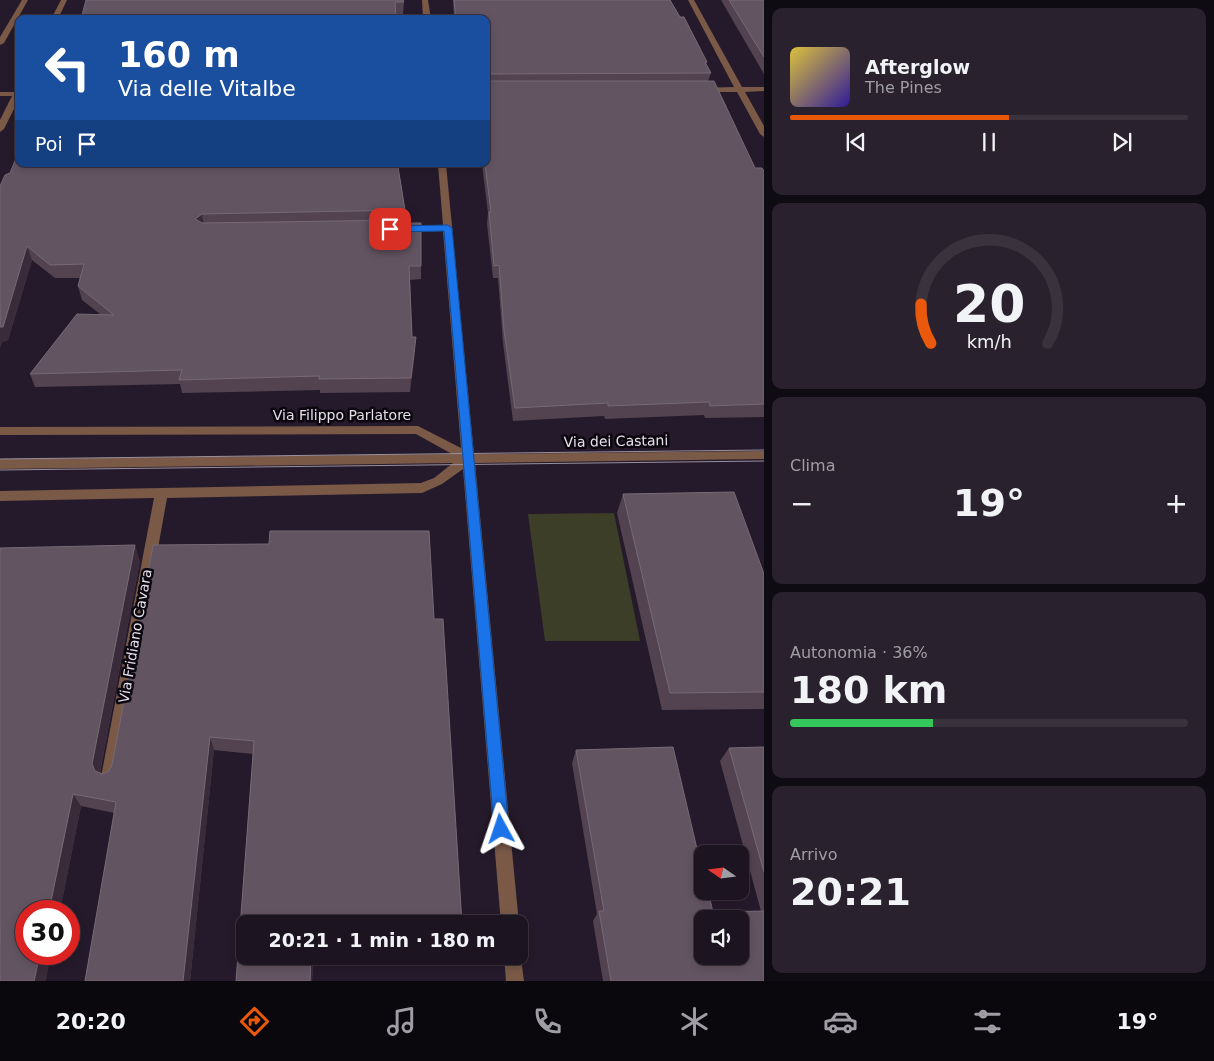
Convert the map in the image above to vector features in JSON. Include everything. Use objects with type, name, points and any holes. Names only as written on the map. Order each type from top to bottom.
[{"type":"street","points":[[16,15],[25,0]]},
{"type":"street","points":[[56,15],[64,0]]},
{"type":"street","points":[[425,0],[427,15]]},
{"type":"street","points":[[691,0],[764,134]]},
{"type":"street","points":[[0,43],[15,17]]},
{"type":"street","points":[[692,90],[764,89]]},
{"type":"street","points":[[0,94],[15,92]]},
{"type":"street","points":[[0,129],[15,98]]},
{"type":"street","points":[[442,167],[509,915]]},
{"type":"street","points":[[398,229],[448,228]]},
{"type":"street","name":"Via Filippo Parlatore","points":[[0,432],[418,430],[469,458]]},
{"type":"street","name":"Via dei Castani","points":[[0,464],[764,455]]},
{"type":"street","points":[[0,496],[161,495],[422,488],[438,481],[469,458]]},
{"type":"street","name":"Via Fridiano Cavara","points":[[109,777],[161,495]]},
{"type":"street","points":[[514,965],[515,981]]},
{"type":"green space","points":[[614,513],[640,641],[545,641],[528,514]]},
{"type":"building","points":[[86,0],[403,0],[404,2],[395,2],[396,15],[82,15]]},
{"type":"building","points":[[454,0],[670,0],[680,17],[684,17],[711,73],[490,74],[490,15],[456,15]]},
{"type":"building","points":[[729,0],[764,0],[764,57]]},
{"type":"building","points":[[490,81],[714,81],[755,168],[762,168],[764,171],[764,404],[710,406],[709,402],[608,406],[608,403],[515,408],[504,330],[499,265],[494,266],[489,212],[491,212],[485,167],[490,167]]},
{"type":"building","points":[[15,161],[15,167],[398,167],[405,210],[202,214],[195,219],[202,223],[406,220],[407,223],[421,223],[421,266],[409,266],[412,337],[416,337],[411,378],[319,379],[319,376],[179,380],[182,370],[30,374],[77,314],[114,315],[78,286],[84,264],[50,265],[27,246],[3,327],[0,327],[0,186],[5,175],[10,173]]},
{"type":"building","points":[[734,492],[764,574],[764,692],[670,693],[623,494]]},
{"type":"building","points":[[270,531],[429,531],[434,619],[443,619],[461,915],[241,915],[254,741],[210,737],[183,981],[85,981],[116,802],[73,794],[51,900],[15,900],[15,965],[38,965],[34,981],[0,981],[0,548],[135,545],[92,764],[95,771],[103,774],[109,771],[112,765],[153,545],[269,544]]},
{"type":"building","points":[[673,747],[696,845],[694,845],[694,900],[710,900],[713,910],[694,910],[694,965],[749,965],[749,911],[764,911],[764,981],[611,981],[599,911],[604,911],[576,750]]},
{"type":"building","points":[[764,747],[764,872],[729,748]]},
{"type":"building","points":[[237,965],[311,965],[310,981],[236,981]]},
{"type":"tram line","points":[[0,459],[764,450]]},
{"type":"tram line","points":[[0,470],[764,461]]},
{"type":"route","points":[[390,229],[448,228],[501,829]]}]
